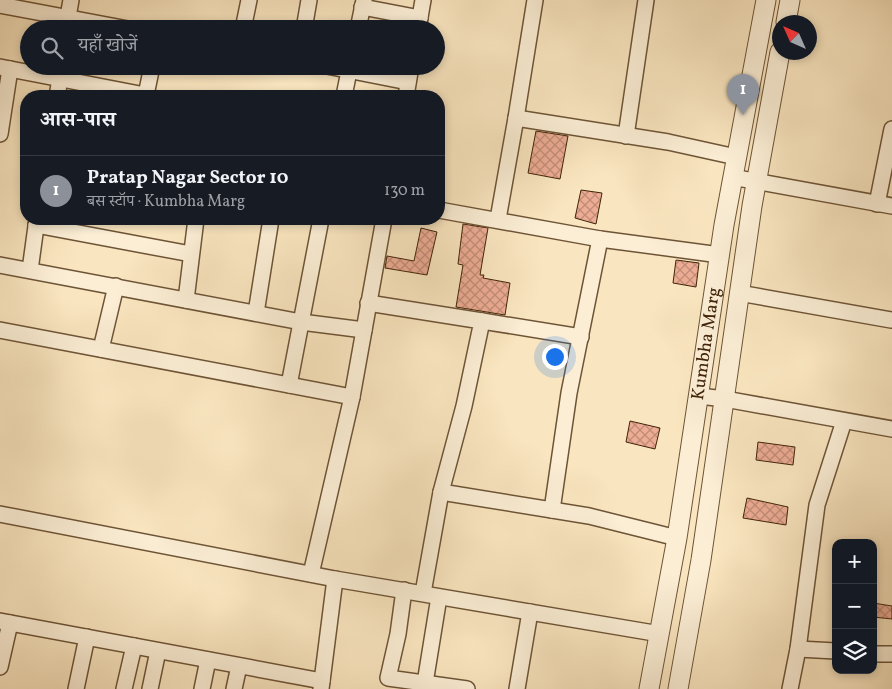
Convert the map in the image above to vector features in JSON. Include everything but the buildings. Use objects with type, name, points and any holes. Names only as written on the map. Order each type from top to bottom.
[{"type":"street","points":[[68,18],[71,0]]},
{"type":"street","points":[[245,20],[249,0]]},
{"type":"street","points":[[306,20],[309,0]]},
{"type":"street","points":[[420,20],[423,0]]},
{"type":"street","points":[[498,220],[535,0]]},
{"type":"street","points":[[626,136],[646,0]]},
{"type":"street","name":"Kumbha Marg","points":[[649,689],[677,538],[732,177],[766,0]]},
{"type":"street","points":[[787,15],[790,0]]},
{"type":"street","points":[[9,4],[79,20]]},
{"type":"street","points":[[360,20],[363,4],[410,20]]},
{"type":"street","name":"Kumbha Marg","points":[[678,689],[701,560],[756,181],[779,60]]},
{"type":"street","points":[[0,134],[5,68],[20,71]]},
{"type":"street","points":[[40,75],[117,90]]},
{"type":"street","points":[[149,90],[151,75]]},
{"type":"street","points":[[345,90],[348,75]]},
{"type":"street","points":[[369,75],[407,89],[409,75]]},
{"type":"street","points":[[58,90],[60,79]]},
{"type":"street","points":[[516,118],[668,142],[736,157]]},
{"type":"street","points":[[877,204],[892,129]]},
{"type":"street","points":[[732,177],[892,206]]},
{"type":"street","points":[[445,211],[600,239],[720,255]]},
{"type":"street","points":[[30,270],[36,225]]},
{"type":"street","points":[[51,225],[191,254]]},
{"type":"street","points":[[186,300],[195,225]]},
{"type":"street","points":[[256,313],[271,225]]},
{"type":"street","points":[[290,385],[320,225]]},
{"type":"street","points":[[311,574],[352,397],[383,225]]},
{"type":"street","points":[[552,510],[569,393],[600,239]]},
{"type":"street","points":[[0,265],[301,322],[364,330]]},
{"type":"street","points":[[101,349],[116,286]]},
{"type":"street","points":[[740,293],[891,320]]},
{"type":"street","points":[[368,302],[581,337]]},
{"type":"street","points":[[422,593],[441,492],[482,321]]},
{"type":"street","points":[[0,330],[352,397]]},
{"type":"street","points":[[699,396],[725,398],[892,429]]},
{"type":"street","points":[[790,689],[798,649],[817,505],[844,420]]},
{"type":"street","points":[[441,492],[589,516],[677,538]]},
{"type":"street","points":[[0,514],[335,579],[660,634]]},
{"type":"street","points":[[0,667],[5,622],[239,666],[322,685],[335,579]]},
{"type":"street","points":[[404,590],[398,634],[388,678],[467,689]]},
{"type":"street","points":[[425,683],[439,597]]},
{"type":"street","points":[[517,689],[530,612]]},
{"type":"street","points":[[76,689],[87,637]]},
{"type":"street","points":[[124,689],[134,646]]},
{"type":"street","points":[[798,649],[832,651]]},
{"type":"street","points":[[150,689],[158,651]]},
{"type":"street","points":[[877,654],[892,654]]},
{"type":"street","points":[[202,689],[208,660]]},
{"type":"street","points":[[234,689],[239,666]]},
{"type":"place","name":"Pratap Nagar Sector 10","points":[[743,115]]}]
